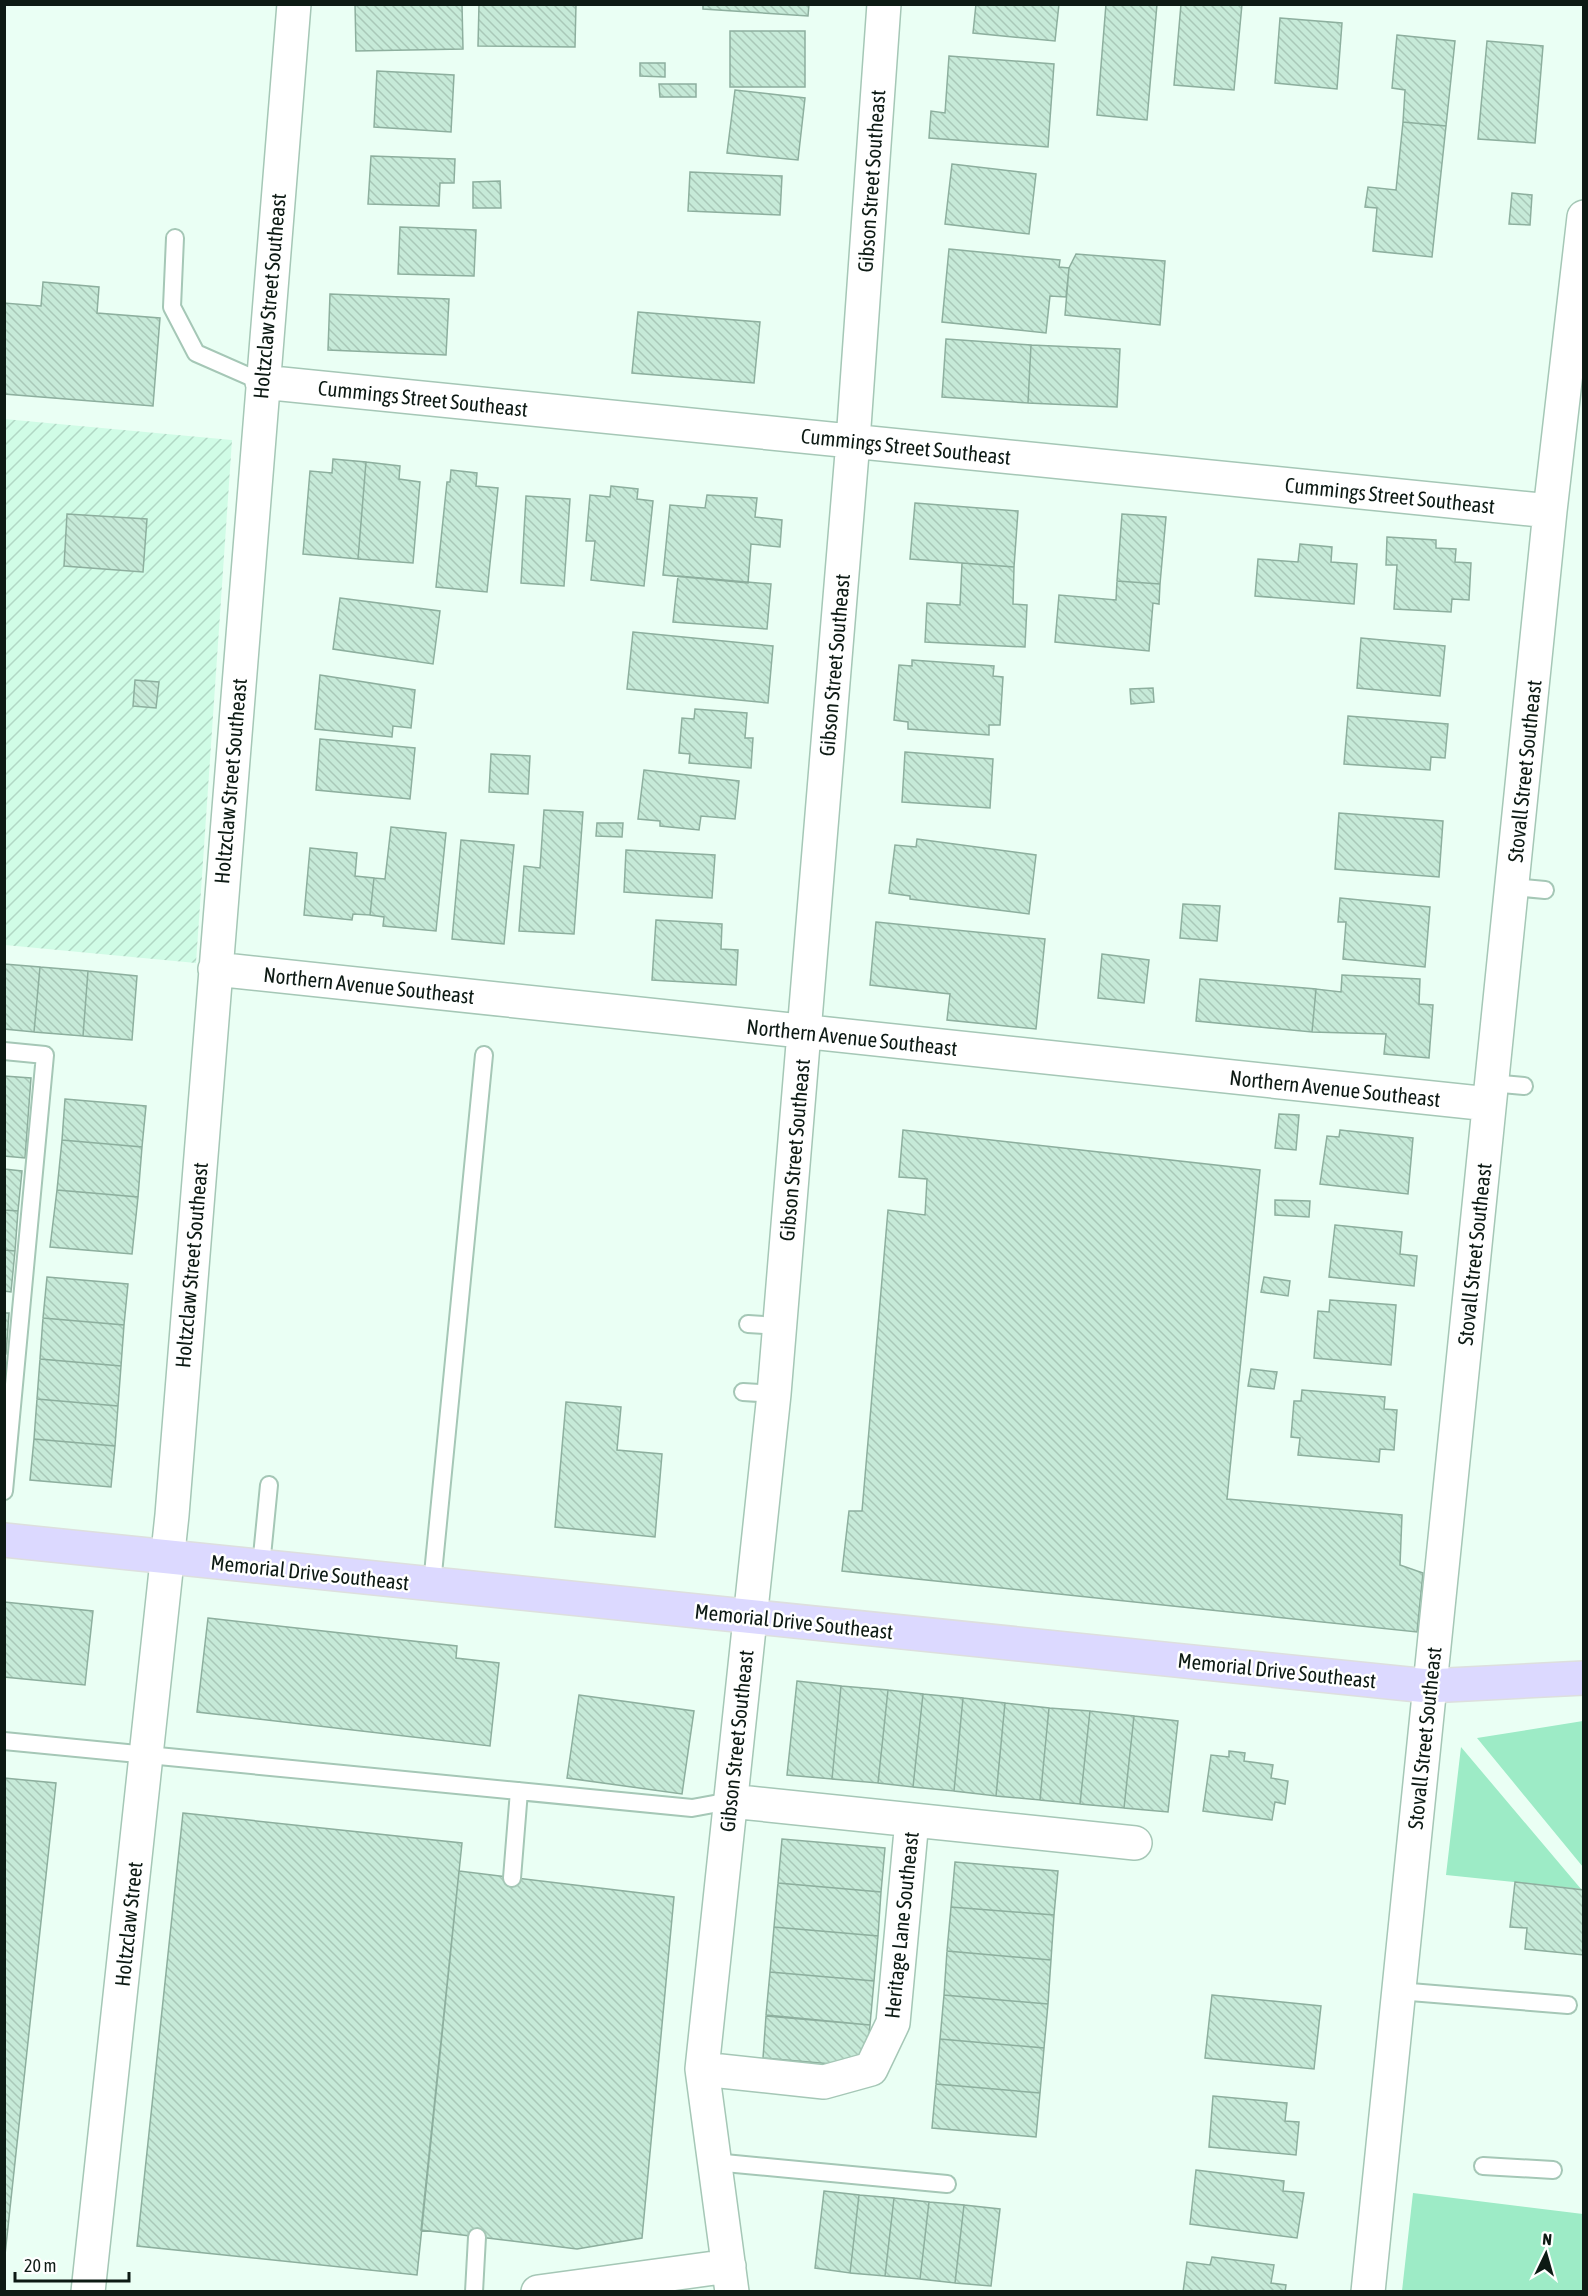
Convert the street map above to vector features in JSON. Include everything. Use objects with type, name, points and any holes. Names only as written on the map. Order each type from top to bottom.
[{"type":"main road","name":"Memorial Drive Southeast","points":[[4,1540],[1428,1686],[1584,1678]]},
{"type":"street","name":"Holtzclaw Street Southeast","points":[[167,1557],[294,4]]},
{"type":"street","name":"Gibson Street Southeast","points":[[730,2279],[702,2069],[748,1617],[764,1325],[804,1032],[853,441],[884,4]]},
{"type":"street","name":"Stovall Street Southeast","points":[[1368,2292],[1428,1686],[1550,511],[1584,217]]},
{"type":"street","name":"Cummings Street Southeast","points":[[262,382],[1550,511]]},
{"type":"street","name":"Northern Avenue Southeast","points":[[215,969],[804,1032],[1490,1094]]},
{"type":"street","name":"Holtzclaw Street","points":[[88,2292],[167,1557]]},
{"type":"street","points":[[730,1801],[1135,1843]]},
{"type":"street","name":"Heritage Lane Southeast","points":[[702,2069],[824,2082],[871,2069],[893,2023],[912,1820]]},
{"type":"street","points":[[538,2292],[730,2279]]},
{"type":"lane","points":[[175,237],[172,307],[196,353],[262,382]]},
{"type":"lane","points":[[1512,887],[1545,890]]},
{"type":"lane","points":[[4,1051],[45,1055],[4,1491]]},
{"type":"lane","points":[[432,1584],[484,1055]]},
{"type":"lane","points":[[1490,1094],[1524,1086]]},
{"type":"lane","points":[[261,1566],[269,1485]]},
{"type":"lane","points":[[4,1741],[692,1808],[730,1801]]},
{"type":"lane","points":[[512,1878],[519,1791]]},
{"type":"lane","points":[[1398,1991],[1569,2005]]},
{"type":"lane","points":[[714,2162],[947,2184]]},
{"type":"lane","points":[[1484,2166],[1554,2170]]},
{"type":"lane","points":[[474,2292],[477,2237]]},
{"type":"shaded area","points":[[4,419],[232,440],[196,963],[5,945]]},
{"type":"green space","points":[[1584,1721],[1583,1867],[1477,1738]]},
{"type":"green space","points":[[1461,1747],[1581,1889],[1446,1875]]},
{"type":"green space","points":[[1413,2193],[1583,2214],[1583,2291],[1402,2291]]},
{"type":"building","points":[[355,4],[462,4],[463,49],[356,51]]},
{"type":"building","points":[[479,4],[576,4],[575,47],[478,46]]},
{"type":"building","points":[[703,4],[809,4],[808,16],[703,9]]},
{"type":"building","points":[[976,4],[1059,4],[1055,41],[973,33]]},
{"type":"building","points":[[1106,4],[1157,4],[1147,120],[1097,115]]},
{"type":"building","points":[[1181,4],[1242,4],[1234,90],[1174,85]]},
{"type":"building","points":[[1280,18],[1342,23],[1337,89],[1275,83]]},
{"type":"building","points":[[730,31],[805,31],[805,87],[730,87]]},
{"type":"building","points":[[1397,35],[1455,41],[1446,126],[1403,122],[1405,90],[1392,88]]},
{"type":"building","points":[[1487,41],[1543,46],[1535,143],[1478,139]]},
{"type":"building","points":[[949,56],[1054,64],[1048,147],[929,138],[931,111],[945,113]]},
{"type":"building","points":[[640,63],[665,63],[665,77],[640,76]]},
{"type":"building","points":[[377,71],[454,75],[451,132],[374,127]]},
{"type":"building","points":[[659,84],[696,84],[696,97],[660,97]]},
{"type":"building","points":[[735,90],[805,98],[798,160],[727,153]]},
{"type":"building","points":[[1403,122],[1446,126],[1432,257],[1373,251],[1377,208],[1365,207],[1368,187],[1396,190]]},
{"type":"building","points":[[371,156],[455,159],[454,183],[440,183],[439,206],[368,204]]},
{"type":"building","points":[[952,164],[1036,174],[1029,234],[945,224]]},
{"type":"building","points":[[690,172],[782,176],[780,215],[688,211]]},
{"type":"building","points":[[500,181],[501,208],[473,208],[473,182]]},
{"type":"building","points":[[1512,193],[1532,195],[1530,225],[1509,224]]},
{"type":"building","points":[[400,227],[476,230],[474,276],[398,274]]},
{"type":"building","points":[[949,249],[1060,260],[1059,267],[1069,268],[1066,297],[1050,296],[1046,333],[942,322]]},
{"type":"building","points":[[1076,254],[1165,261],[1160,325],[1065,315],[1069,268]]},
{"type":"building","points":[[43,282],[99,287],[97,313],[160,318],[153,406],[4,394],[4,303],[41,306]]},
{"type":"building","points":[[330,294],[449,299],[446,355],[328,350]]},
{"type":"building","points":[[638,312],[760,322],[754,383],[632,373]]},
{"type":"building","points":[[946,339],[1031,345],[1028,403],[942,397]]},
{"type":"building","points":[[1031,345],[1120,349],[1117,407],[1028,403]]},
{"type":"building","points":[[333,459],[366,462],[358,559],[303,554],[310,471],[332,473]]},
{"type":"building","points":[[366,462],[400,466],[399,479],[420,482],[413,563],[358,559]]},
{"type":"building","points":[[451,470],[477,473],[476,486],[498,488],[487,592],[436,587],[447,482],[450,482]]},
{"type":"building","points":[[611,486],[638,489],[637,499],[653,501],[644,586],[591,580],[595,541],[586,541],[590,495],[610,497]]},
{"type":"building","points":[[707,495],[757,498],[755,517],[782,520],[780,547],[751,544],[748,583],[663,575],[670,505],[705,508]]},
{"type":"building","points":[[526,496],[570,499],[564,586],[521,583]]},
{"type":"building","points":[[915,503],[1018,511],[1014,567],[910,559]]},
{"type":"building","points":[[67,514],[147,519],[143,572],[64,566]]},
{"type":"building","points":[[1122,514],[1166,517],[1160,584],[1117,581]]},
{"type":"building","points":[[1387,537],[1436,540],[1436,548],[1456,549],[1455,562],[1471,563],[1469,600],[1452,599],[1451,612],[1394,609],[1397,565],[1386,565]]},
{"type":"building","points":[[1300,544],[1332,547],[1331,562],[1357,564],[1354,604],[1255,596],[1258,559],[1298,562]]},
{"type":"building","points":[[962,563],[1014,567],[1013,604],[1027,605],[1025,647],[925,642],[927,603],[960,605]]},
{"type":"building","points":[[678,576],[771,584],[767,629],[673,622]]},
{"type":"building","points":[[1117,581],[1160,584],[1159,604],[1153,603],[1149,651],[1055,642],[1059,595],[1116,600]]},
{"type":"building","points":[[340,598],[440,611],[433,664],[333,649]]},
{"type":"building","points":[[633,632],[773,646],[768,703],[627,689]]},
{"type":"building","points":[[1361,638],[1445,646],[1440,696],[1357,688]]},
{"type":"building","points":[[912,660],[994,666],[993,676],[1003,677],[1000,725],[989,725],[989,735],[908,729],[908,722],[894,720],[899,665],[912,666]]},
{"type":"building","points":[[320,675],[415,690],[411,728],[393,726],[392,737],[315,729]]},
{"type":"building","points":[[135,680],[159,682],[156,708],[133,706]]},
{"type":"building","points":[[1153,688],[1154,702],[1131,704],[1130,689]]},
{"type":"building","points":[[695,709],[747,713],[745,738],[753,738],[751,768],[689,763],[690,754],[679,753],[682,718],[694,719]]},
{"type":"building","points":[[1348,716],[1448,724],[1445,758],[1431,757],[1430,770],[1344,764]]},
{"type":"building","points":[[320,739],[415,748],[410,799],[316,790]]},
{"type":"building","points":[[905,752],[993,759],[990,808],[902,802]]},
{"type":"building","points":[[491,754],[530,756],[528,794],[489,792]]},
{"type":"building","points":[[644,770],[739,781],[735,819],[701,816],[699,830],[660,826],[660,821],[638,819]]},
{"type":"building","points":[[544,810],[583,812],[574,934],[519,931],[524,866],[540,868]]},
{"type":"building","points":[[1339,813],[1443,821],[1439,877],[1335,869]]},
{"type":"building","points":[[597,823],[623,823],[622,837],[596,836]]},
{"type":"building","points":[[391,827],[446,833],[436,931],[383,926],[384,917],[370,915],[374,878],[385,879]]},
{"type":"building","points":[[917,839],[1036,855],[1029,914],[910,899],[910,896],[889,893],[895,845],[916,847]]},
{"type":"building","points":[[461,840],[514,845],[504,944],[452,939]]},
{"type":"building","points":[[310,848],[357,853],[355,876],[374,878],[370,915],[353,914],[352,920],[304,915]]},
{"type":"building","points":[[626,850],[715,855],[712,898],[624,892]]},
{"type":"building","points":[[1340,898],[1430,907],[1425,967],[1343,959],[1346,922],[1338,922]]},
{"type":"building","points":[[1183,904],[1220,906],[1217,941],[1180,938]]},
{"type":"building","points":[[656,920],[722,924],[721,949],[738,950],[736,985],[652,980]]},
{"type":"building","points":[[876,922],[1045,939],[1036,1029],[947,1020],[950,994],[870,985]]},
{"type":"building","points":[[1102,954],[1149,960],[1144,1003],[1098,998]]},
{"type":"building","points":[[4,964],[40,967],[34,1032],[4,1029]]},
{"type":"building","points":[[40,967],[88,971],[83,1036],[34,1032]]},
{"type":"building","points":[[88,971],[137,976],[132,1040],[83,1036]]},
{"type":"building","points":[[1342,975],[1420,979],[1419,1004],[1433,1005],[1429,1058],[1384,1054],[1386,1034],[1312,1032],[1316,989],[1341,992]]},
{"type":"building","points":[[1200,979],[1316,989],[1312,1032],[1196,1021]]},
{"type":"building","points":[[4,1076],[31,1078],[25,1158],[4,1156]]},
{"type":"building","points":[[65,1099],[146,1106],[142,1147],[62,1140]]},
{"type":"building","points":[[1279,1114],[1299,1115],[1296,1150],[1275,1148]]},
{"type":"building","points":[[903,1130],[1260,1170],[1227,1499],[1402,1515],[1400,1565],[1423,1573],[1417,1632],[842,1571],[849,1511],[862,1511],[888,1210],[925,1215],[927,1179],[899,1177]]},
{"type":"building","points":[[1340,1130],[1413,1138],[1408,1194],[1320,1184],[1327,1136],[1339,1137]]},
{"type":"building","points":[[62,1140],[142,1147],[138,1197],[57,1190]]},
{"type":"building","points":[[4,1169],[22,1171],[18,1211],[4,1210]]},
{"type":"building","points":[[57,1190],[138,1197],[132,1254],[50,1247]]},
{"type":"building","points":[[1275,1200],[1310,1201],[1309,1217],[1275,1215]]},
{"type":"building","points":[[4,1210],[18,1211],[15,1251],[4,1250]]},
{"type":"building","points":[[1335,1225],[1402,1232],[1400,1254],[1417,1256],[1414,1286],[1329,1277]]},
{"type":"building","points":[[4,1250],[15,1251],[11,1292],[4,1291]]},
{"type":"building","points":[[47,1277],[128,1284],[124,1325],[43,1318]]},
{"type":"building","points":[[1264,1277],[1290,1281],[1288,1296],[1261,1292]]},
{"type":"building","points":[[1330,1300],[1396,1305],[1391,1365],[1314,1358],[1318,1311],[1329,1312]]},
{"type":"building","points":[[4,1313],[9,1313],[6,1354],[4,1354]]},
{"type":"building","points":[[43,1318],[124,1325],[121,1366],[40,1359]]},
{"type":"building","points":[[40,1359],[121,1366],[118,1406],[37,1399]]},
{"type":"building","points":[[1251,1369],[1277,1372],[1274,1389],[1248,1386]]},
{"type":"building","points":[[1302,1390],[1385,1397],[1384,1409],[1397,1410],[1394,1450],[1380,1449],[1379,1462],[1298,1455],[1300,1438],[1291,1437],[1294,1401],[1301,1401]]},
{"type":"building","points":[[37,1399],[118,1406],[115,1446],[34,1439]]},
{"type":"building","points":[[566,1402],[621,1407],[617,1450],[662,1454],[655,1537],[555,1527]]},
{"type":"building","points":[[34,1439],[115,1446],[111,1487],[30,1480]]},
{"type":"building","points":[[4,1602],[93,1611],[85,1685],[4,1677]]},
{"type":"building","points":[[208,1618],[457,1646],[456,1658],[499,1663],[490,1746],[197,1712]]},
{"type":"building","points":[[797,1681],[841,1686],[832,1779],[787,1775]]},
{"type":"building","points":[[841,1686],[888,1690],[878,1783],[832,1779]]},
{"type":"building","points":[[888,1690],[923,1694],[913,1787],[878,1783]]},
{"type":"building","points":[[923,1694],[963,1698],[954,1791],[913,1787]]},
{"type":"building","points":[[579,1695],[694,1711],[682,1794],[567,1778]]},
{"type":"building","points":[[963,1698],[1005,1703],[996,1796],[954,1791]]},
{"type":"building","points":[[1005,1703],[1049,1708],[1040,1800],[996,1796]]},
{"type":"building","points":[[1049,1708],[1090,1711],[1080,1804],[1040,1800]]},
{"type":"building","points":[[1090,1711],[1134,1716],[1124,1808],[1080,1804]]},
{"type":"building","points":[[1134,1716],[1178,1721],[1168,1812],[1124,1808]]},
{"type":"building","points":[[1229,1751],[1245,1753],[1244,1761],[1273,1765],[1271,1778],[1288,1781],[1285,1804],[1275,1802],[1272,1820],[1203,1811],[1211,1755],[1229,1757]]},
{"type":"building","points":[[4,1778],[56,1783],[4,2264]]},
{"type":"building","points":[[4,1778],[56,1783],[4,2264]]},
{"type":"building","points":[[183,1813],[462,1843],[417,2275],[137,2246]]},
{"type":"building","points":[[782,1839],[885,1848],[881,1892],[778,1883]]},
{"type":"building","points":[[955,1862],[1058,1871],[1054,1915],[951,1907]]},
{"type":"building","points":[[459,1871],[674,1897],[642,2238],[577,2249],[421,2230]]},
{"type":"building","points":[[1515,1882],[1584,1890],[1584,1955],[1525,1949],[1527,1928],[1510,1927]]},
{"type":"building","points":[[778,1883],[881,1892],[878,1936],[774,1927]]},
{"type":"building","points":[[951,1907],[1054,1915],[1051,1960],[947,1951]]},
{"type":"building","points":[[774,1927],[878,1936],[874,1981],[770,1972]]},
{"type":"building","points":[[947,1951],[1051,1960],[1048,2004],[944,1995]]},
{"type":"building","points":[[770,1972],[874,1981],[870,2025],[766,2015]]},
{"type":"building","points":[[944,1995],[1048,2004],[1044,2048],[940,2039]]},
{"type":"building","points":[[1212,1995],[1321,2006],[1314,2069],[1205,2058]]},
{"type":"building","points":[[766,2016],[870,2025],[866,2067],[763,2058]]},
{"type":"building","points":[[940,2039],[1044,2048],[1040,2093],[936,2084]]},
{"type":"building","points":[[936,2084],[1040,2093],[1036,2137],[932,2128]]},
{"type":"building","points":[[1213,2096],[1287,2103],[1285,2121],[1299,2122],[1296,2155],[1209,2147]]},
{"type":"building","points":[[1196,2170],[1284,2181],[1283,2191],[1304,2193],[1297,2238],[1190,2224]]},
{"type":"building","points":[[824,2191],[859,2195],[850,2273],[815,2268]]},
{"type":"building","points":[[859,2195],[894,2198],[885,2276],[850,2273]]},
{"type":"building","points":[[894,2198],[929,2202],[920,2279],[885,2276]]},
{"type":"building","points":[[929,2202],[964,2205],[955,2283],[920,2279]]},
{"type":"building","points":[[964,2205],[1000,2209],[991,2286],[955,2283]]},
{"type":"building","points":[[1212,2257],[1274,2265],[1271,2283],[1286,2285],[1285,2292],[1183,2292],[1187,2262],[1210,2265]]}]
